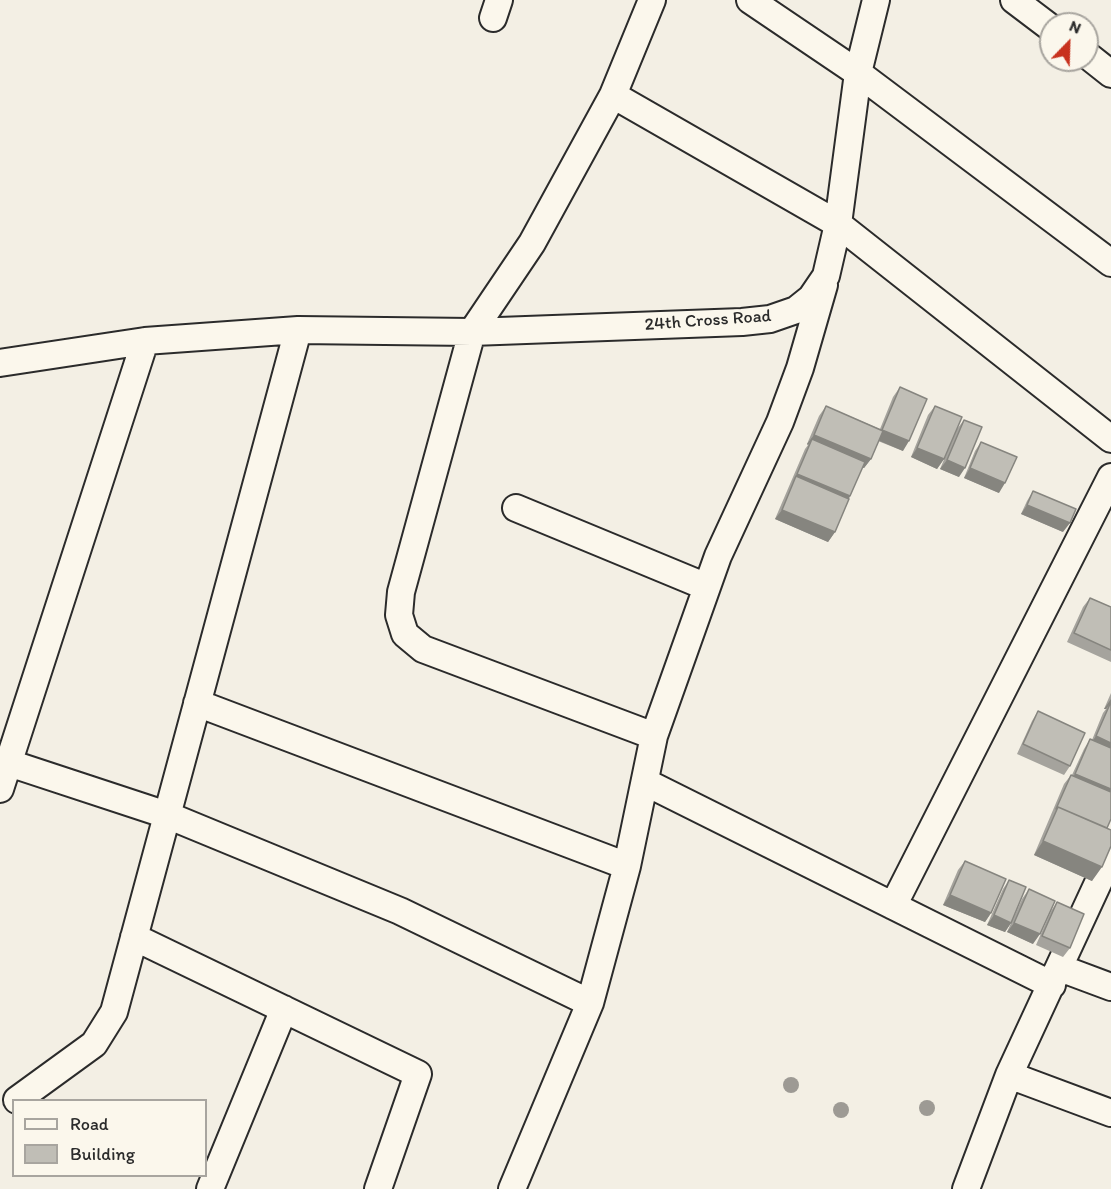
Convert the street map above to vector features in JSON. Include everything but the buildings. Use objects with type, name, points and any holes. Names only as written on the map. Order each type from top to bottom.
[{"type":"street","points":[[652,0],[613,95],[532,243],[472,332],[401,592],[399,615],[405,634],[423,649],[654,736]]},
{"type":"street","points":[[750,0],[858,73],[1111,263]]},
{"type":"street","name":"24th Cross Road","points":[[0,363],[145,341],[298,330],[472,332],[770,319],[796,310],[811,298],[826,276],[838,224],[858,73],[876,0]]},
{"type":"street","points":[[1014,0],[1039,19]]},
{"type":"street","points":[[1099,64],[1111,74]]},
{"type":"street","points":[[613,95],[838,224],[1111,439]]},
{"type":"street","points":[[512,1189],[590,1003],[627,866],[654,736],[718,556],[796,379],[826,276]]},
{"type":"street","points":[[21,1099],[94,1044],[114,1012],[298,330]]},
{"type":"street","points":[[0,789],[4,761],[145,341]]},
{"type":"street","points":[[893,906],[1111,477]]},
{"type":"street","points":[[516,508],[707,587]]},
{"type":"street","points":[[197,703],[627,866]]},
{"type":"street","points":[[4,761],[167,815],[400,911],[590,1003]]},
{"type":"street","points":[[645,783],[893,906],[1056,977],[1111,987]]},
{"type":"street","points":[[969,1188],[1009,1075],[1111,855]]},
{"type":"street","points":[[134,937],[418,1074],[378,1189]]},
{"type":"street","points":[[210,1189],[284,1009]]},
{"type":"street","points":[[1009,1075],[1111,1113]]}]
